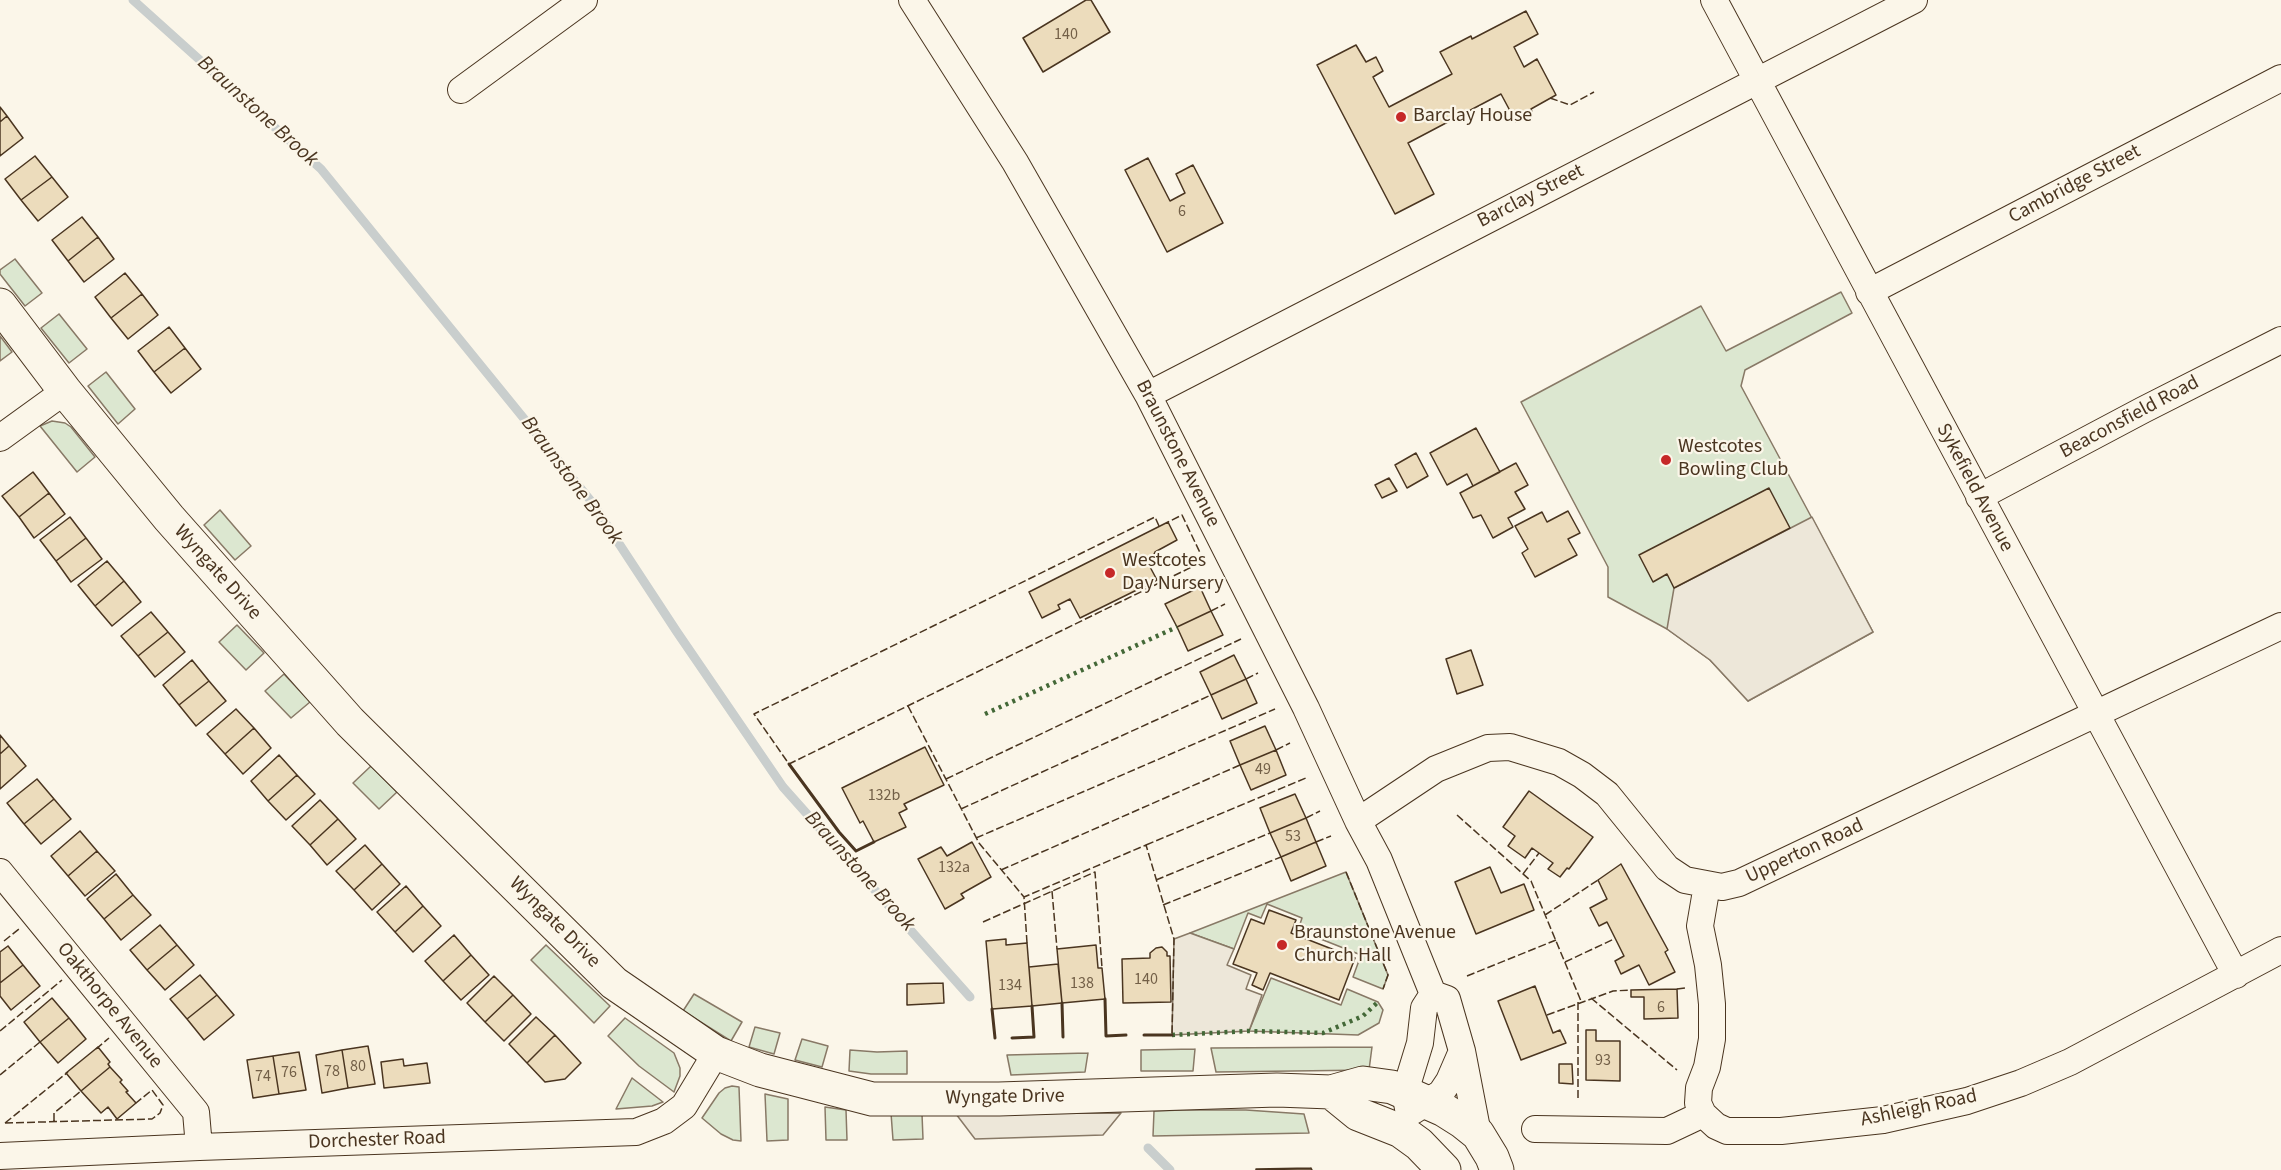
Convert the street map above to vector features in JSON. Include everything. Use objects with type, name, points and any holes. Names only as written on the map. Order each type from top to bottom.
[{"type":"street","points":[[461,90],[584,0]]},
{"type":"street","name":"Braunstone Avenue","points":[[912,0],[1014,162],[1148,395],[1306,708],[1358,821],[1379,860],[1433,994],[1447,999],[1462,1051],[1478,1134],[1497,1170]]},
{"type":"street","name":"Sykefield Avenue","points":[[1714,0],[2236,975]]},
{"type":"street","name":"Barclay Street","points":[[1148,395],[1914,0]]},
{"type":"street","name":"Cambridge Street","points":[[1869,292],[2281,78]]},
{"type":"street","name":"Wyngate Drive","points":[[0,305],[65,391],[169,518],[350,722],[614,983],[716,1053],[760,1070],[872,1099],[999,1099],[1277,1090],[1331,1092],[1363,1083],[1392,1086],[1410,1110]]},
{"type":"street","name":"Beaconsfield Road","points":[[1979,497],[2281,340]]},
{"type":"street","points":[[0,438],[65,391]]},
{"type":"street","name":"Upperton Road","points":[[1358,821],[1436,769],[1488,748],[1510,747],[1559,762],[1582,775],[1607,794],[1667,868],[1685,880],[1722,887],[1739,883],[2281,626]]},
{"type":"street","name":"Oakthorpe Avenue","points":[[0,872],[196,1112],[199,1147]]},
{"type":"street","points":[[1535,1129],[1667,1131],[1703,1114],[1698,1103],[1699,1088],[1707,1067],[1712,1039],[1712,1004],[1708,965],[1700,926],[1707,885]]},
{"type":"street","name":"Ashleigh Road","points":[[1703,1114],[1716,1126],[1727,1131],[1781,1131],[1883,1120],[1967,1101],[2021,1083],[2070,1062],[2281,951]]},
{"type":"street","points":[[1433,994],[1424,1008],[1410,1110],[1419,1144],[1444,1170]]},
{"type":"street","points":[[1410,1110],[1441,1093],[1462,1051]]},
{"type":"street","name":"Dorchester Road","points":[[0,1156],[636,1132],[664,1121],[684,1106],[716,1053]]},
{"type":"street","name":"Braunstone Avenue","points":[[1410,1110],[1444,1110],[1478,1134]]},
{"type":"green space","points":[[15,259],[42,293],[25,306],[0,274],[0,270]]},
{"type":"green space","name":"Westcotes Bowling Club","points":[[1841,292],[1852,313],[1745,370],[1741,386],[1873,632],[1748,701],[1710,660],[1667,629],[1608,597],[1608,567],[1521,402],[1701,306],[1726,351]]},
{"type":"green space","points":[[59,314],[87,349],[69,363],[41,328]]},
{"type":"green space","points":[[0,336],[12,352],[0,361]]},
{"type":"green space","points":[[106,372],[135,409],[118,424],[88,386]]},
{"type":"green space","points":[[52,421],[65,423],[71,427],[95,457],[77,472],[40,426]]},
{"type":"green space","points":[[220,510],[251,546],[235,560],[204,525]]},
{"type":"green space","points":[[237,625],[264,653],[246,670],[219,642]]},
{"type":"green space","points":[[284,674],[310,702],[291,718],[265,691]]},
{"type":"green space","points":[[371,766],[397,792],[379,809],[353,783]]},
{"type":"green space","points":[[1346,872],[1388,975],[1383,989],[1353,977],[1361,955],[1298,930],[1302,918],[1267,904],[1261,918],[1248,913],[1234,949],[1190,933]]},
{"type":"green space","points":[[546,945],[610,1006],[594,1023],[531,960]]},
{"type":"green space","points":[[1271,978],[1341,1005],[1347,989],[1378,1002],[1383,1010],[1379,1023],[1358,1035],[1249,1031]]},
{"type":"green space","points":[[694,994],[742,1022],[731,1041],[683,1011]]},
{"type":"green space","points":[[625,1018],[674,1053],[680,1068],[680,1076],[674,1092],[639,1066],[608,1036]]},
{"type":"green space","points":[[755,1027],[780,1033],[774,1054],[749,1047]]},
{"type":"green space","points":[[802,1039],[828,1046],[822,1067],[795,1060]]},
{"type":"green space","points":[[1372,1047],[1369,1070],[1216,1072],[1211,1048]]},
{"type":"green space","points":[[1195,1049],[1193,1071],[1141,1071],[1141,1050]]},
{"type":"green space","points":[[850,1050],[907,1051],[907,1074],[871,1074],[849,1071]]},
{"type":"green space","points":[[1088,1053],[1085,1072],[1011,1075],[1007,1055]]},
{"type":"green space","points":[[632,1078],[663,1102],[652,1106],[616,1109]]},
{"type":"green space","points":[[732,1086],[739,1087],[741,1141],[721,1134],[702,1118],[719,1093]]},
{"type":"green space","points":[[765,1094],[788,1099],[788,1140],[767,1141]]},
{"type":"green space","points":[[825,1107],[846,1110],[847,1140],[826,1140]]},
{"type":"green space","points":[[1246,1110],[1304,1114],[1309,1133],[1153,1136],[1154,1111]]},
{"type":"green space","points":[[891,1113],[922,1114],[923,1139],[893,1140]]},
{"type":"shaded area","points":[[1812,517],[1873,632],[1748,701],[1710,660],[1667,629],[1674,588]]},
{"type":"shaded area","points":[[1190,933],[1234,949],[1227,965],[1251,975],[1246,989],[1262,995],[1249,1031],[1172,1035],[1174,939]]},
{"type":"shaded area","points":[[1121,1113],[1103,1135],[975,1139],[956,1114]]},
{"type":"building","points":[[1086,0],[1091,0],[1110,32],[1043,72],[1023,38]]},
{"type":"building","name":"Barclay House","points":[[1526,11],[1538,34],[1514,47],[1524,67],[1537,59],[1556,95],[1531,109],[1532,112],[1516,122],[1501,94],[1408,143],[1434,194],[1395,214],[1317,65],[1356,45],[1366,62],[1376,57],[1383,71],[1373,77],[1389,107],[1452,74],[1440,52],[1471,36],[1472,39]]},
{"type":"building","points":[[0,107],[7,116],[0,122]]},
{"type":"building","points":[[7,116],[23,138],[0,156],[0,122]]},
{"type":"building","points":[[35,156],[52,177],[21,200],[5,179]]},
{"type":"building","points":[[1148,158],[1170,201],[1185,193],[1176,174],[1193,165],[1223,223],[1167,252],[1125,170]]},
{"type":"building","points":[[52,177],[68,197],[38,221],[21,200]]},
{"type":"building","points":[[82,217],[98,237],[68,261],[52,240]]},
{"type":"building","points":[[98,237],[114,259],[84,282],[68,261]]},
{"type":"building","points":[[125,273],[142,294],[111,318],[95,297]]},
{"type":"building","points":[[142,294],[158,315],[128,339],[111,318]]},
{"type":"building","points":[[169,327],[185,348],[154,372],[138,351]]},
{"type":"building","points":[[185,348],[201,369],[171,393],[154,372]]},
{"type":"building","points":[[1476,428],[1500,472],[1473,486],[1467,474],[1447,485],[1430,453]]},
{"type":"building","points":[[1416,453],[1428,476],[1407,488],[1395,465]]},
{"type":"building","points":[[1516,463],[1528,485],[1515,492],[1525,509],[1508,518],[1513,527],[1493,538],[1481,515],[1473,518],[1460,493]]},
{"type":"building","points":[[33,472],[49,493],[19,517],[2,496]]},
{"type":"building","points":[[1389,478],[1397,491],[1382,498],[1375,485]]},
{"type":"building","points":[[1769,488],[1790,528],[1674,588],[1667,574],[1653,582],[1639,555]]},
{"type":"building","points":[[49,493],[65,514],[34,538],[19,517]]},
{"type":"building","points":[[1568,511],[1580,533],[1568,539],[1577,555],[1535,577],[1522,553],[1528,549],[1515,526],[1542,512],[1547,522]]},
{"type":"building","points":[[70,517],[86,538],[56,561],[40,540]]},
{"type":"building","name":"Westcotes Day Nursery","points":[[1168,522],[1177,540],[1155,552],[1149,565],[1157,580],[1080,618],[1070,599],[1058,605],[1060,609],[1042,618],[1029,592]]},
{"type":"building","points":[[86,538],[102,559],[71,582],[56,561]]},
{"type":"building","points":[[107,561],[124,581],[95,606],[78,585]]},
{"type":"building","points":[[124,581],[141,602],[112,626],[95,606]]},
{"type":"building","points":[[1200,587],[1211,611],[1177,627],[1165,604]]},
{"type":"building","points":[[1211,611],[1223,635],[1188,651],[1177,627]]},
{"type":"building","points":[[151,612],[168,632],[138,656],[121,636]]},
{"type":"building","points":[[168,632],[185,652],[155,677],[138,656]]},
{"type":"building","points":[[1471,650],[1483,685],[1457,694],[1446,659]]},
{"type":"building","points":[[1234,655],[1246,679],[1211,695],[1200,672]]},
{"type":"building","points":[[192,660],[209,681],[179,705],[163,685]]},
{"type":"building","points":[[1246,679],[1257,703],[1222,719],[1211,695]]},
{"type":"building","points":[[209,681],[226,701],[196,726],[179,705]]},
{"type":"building","points":[[236,709],[254,728],[225,754],[207,734]]},
{"type":"building","points":[[1265,726],[1276,750],[1240,765],[1230,741]]},
{"type":"building","points":[[254,728],[271,748],[243,774],[225,754]]},
{"type":"building","points":[[0,735],[9,746],[0,754]]},
{"type":"building","points":[[9,746],[26,766],[0,789],[0,754]]},
{"type":"building","points":[[925,747],[944,785],[904,804],[907,809],[899,813],[906,827],[874,842],[863,821],[860,823],[842,788]]},
{"type":"building","points":[[1276,750],[1286,775],[1251,790],[1240,765]]},
{"type":"building","points":[[279,755],[297,775],[268,801],[251,781]]},
{"type":"building","points":[[297,775],[315,794],[286,820],[268,801]]},
{"type":"building","points":[[37,779],[54,799],[24,824],[7,803]]},
{"type":"building","points":[[1529,791],[1593,837],[1569,869],[1567,868],[1560,877],[1548,869],[1553,863],[1532,848],[1525,858],[1508,846],[1515,836],[1503,827]]},
{"type":"building","points":[[1295,794],[1306,818],[1270,833],[1260,808]]},
{"type":"building","points":[[54,799],[71,819],[41,844],[24,824]]},
{"type":"building","points":[[320,800],[338,819],[310,845],[292,826]]},
{"type":"building","points":[[1306,818],[1316,842],[1281,857],[1270,833]]},
{"type":"building","points":[[338,819],[356,839],[327,865],[310,845]]},
{"type":"building","points":[[80,831],[97,851],[68,876],[51,856]]},
{"type":"building","points":[[972,842],[991,877],[961,894],[964,898],[945,909],[918,859],[941,847],[947,856]]},
{"type":"building","points":[[1316,842],[1326,866],[1291,881],[1281,857]]},
{"type":"building","points":[[365,845],[382,864],[354,890],[336,871]]},
{"type":"building","points":[[97,851],[115,871],[85,896],[68,876]]},
{"type":"building","points":[[382,864],[400,884],[372,910],[354,890]]},
{"type":"building","points":[[1621,864],[1668,950],[1665,952],[1675,972],[1649,985],[1639,965],[1621,974],[1615,961],[1624,956],[1607,922],[1599,926],[1590,908],[1607,899],[1598,880]]},
{"type":"building","points":[[1490,867],[1501,893],[1524,884],[1534,910],[1476,934],[1455,882]]},
{"type":"building","points":[[116,874],[133,895],[104,919],[87,899]]},
{"type":"building","points":[[406,886],[423,906],[395,932],[377,912]]},
{"type":"building","points":[[133,895],[151,915],[121,940],[104,919]]},
{"type":"building","points":[[423,906],[441,926],[413,952],[395,932]]},
{"type":"building","name":"Braunstone Avenue Church Hall","points":[[1269,910],[1296,920],[1291,933],[1355,958],[1339,1000],[1270,973],[1263,990],[1252,985],[1257,973],[1233,964],[1251,919],[1264,924]]},
{"type":"building","points":[[160,925],[177,945],[147,970],[130,950]]},
{"type":"building","points":[[454,935],[471,955],[443,981],[425,961]]},
{"type":"building","points":[[1006,939],[1006,945],[1027,943],[1032,1006],[992,1009],[986,941]]},
{"type":"building","points":[[177,945],[194,965],[165,990],[147,970]]},
{"type":"building","points":[[1096,945],[1098,968],[1102,968],[1105,999],[1062,1003],[1057,949]]},
{"type":"building","points":[[8,946],[23,965],[0,983],[0,952]]},
{"type":"building","points":[[1162,947],[1167,952],[1167,956],[1170,956],[1171,1002],[1123,1003],[1122,959],[1150,958],[1150,953]]},
{"type":"building","points":[[471,955],[489,975],[461,1000],[443,981]]},
{"type":"building","points":[[1058,964],[1062,1003],[1032,1006],[1029,967]]},
{"type":"building","points":[[23,965],[40,986],[11,1010],[0,996],[0,983]]},
{"type":"building","points":[[200,975],[217,995],[187,1019],[170,999]]},
{"type":"building","points":[[494,976],[513,995],[485,1022],[467,1003]]},
{"type":"building","points":[[943,983],[944,1003],[907,1005],[907,984]]},
{"type":"building","points":[[1535,986],[1553,1033],[1560,1030],[1566,1043],[1521,1060],[1498,1001]]},
{"type":"building","points":[[1677,989],[1678,1018],[1644,1019],[1644,997],[1631,997],[1631,990]]},
{"type":"building","points":[[217,995],[234,1015],[204,1040],[187,1019]]},
{"type":"building","points":[[513,995],[531,1014],[504,1041],[485,1022]]},
{"type":"building","points":[[52,998],[69,1018],[40,1042],[24,1022]]},
{"type":"building","points":[[536,1017],[555,1035],[527,1063],[509,1044]]},
{"type":"building","points":[[69,1018],[86,1039],[58,1063],[40,1042]]},
{"type":"building","points":[[1586,1030],[1596,1030],[1596,1041],[1620,1041],[1620,1081],[1586,1080]]},
{"type":"building","points":[[555,1035],[581,1063],[565,1079],[545,1082],[527,1063]]},
{"type":"building","points":[[368,1046],[375,1084],[348,1088],[342,1050]]},
{"type":"building","points":[[98,1047],[110,1062],[108,1064],[110,1067],[81,1091],[66,1073]]},
{"type":"building","points":[[342,1050],[348,1088],[322,1093],[316,1055]]},
{"type":"building","points":[[299,1052],[306,1090],[279,1094],[273,1056]]},
{"type":"building","points":[[273,1056],[279,1094],[253,1098],[247,1060]]},
{"type":"building","points":[[403,1059],[404,1066],[427,1063],[430,1083],[384,1088],[381,1062]]},
{"type":"building","points":[[1559,1064],[1572,1064],[1573,1084],[1559,1083]]},
{"type":"building","points":[[110,1067],[122,1080],[120,1082],[128,1091],[126,1092],[136,1103],[117,1119],[108,1107],[101,1113],[81,1091]]},
{"type":"building","points":[[1311,1168],[1312,1170],[1256,1170],[1256,1169]]},
{"type":"waterway","name":"Braunstone Brook","points":[[133,0],[321,169],[591,501],[783,787],[970,997]]},
{"type":"waterway","name":"Braunstone Brook","points":[[1148,1148],[1170,1170]]},
{"type":"hedge","points":[[985,714],[1177,627]]},
{"type":"hedge","points":[[1172,1035],[1249,1031],[1323,1033],[1363,1016],[1378,1002]]},
{"type":"fence","points":[[1550,98],[1570,105],[1594,92]]},
{"type":"fence","points":[[1159,526],[1155,517],[754,714],[789,764],[1204,561],[1182,515],[1168,522]]},
{"type":"fence","points":[[1211,611],[1225,604]]},
{"type":"fence","points":[[946,779],[1241,639]]},
{"type":"fence","points":[[1246,679],[1258,673]]},
{"type":"fence","points":[[961,809],[1211,695]]},
{"type":"fence","points":[[908,706],[979,843],[1024,897]]},
{"type":"fence","points":[[976,838],[1275,709]]},
{"type":"fence","points":[[1276,750],[1290,743]]},
{"type":"fence","points":[[1001,870],[1240,765]]},
{"type":"fence","points":[[1146,845],[1306,778]]},
{"type":"fence","points":[[1306,818],[1320,811]]},
{"type":"fence","points":[[1457,815],[1531,881],[1581,1001]]},
{"type":"fence","points":[[1156,880],[1270,833]]},
{"type":"fence","points":[[1316,842],[1331,836]]},
{"type":"fence","points":[[1027,943],[1024,897],[1146,845],[1174,939],[1172,1035]]},
{"type":"fence","points":[[1523,874],[1539,853]]},
{"type":"fence","points":[[1163,905],[1281,857]]},
{"type":"fence","points":[[983,922],[1095,872],[1102,968]]},
{"type":"fence","points":[[1346,872],[1388,975],[1383,989]]},
{"type":"fence","points":[[1545,915],[1598,880]]},
{"type":"fence","points":[[1052,891],[1057,949]]},
{"type":"fence","points":[[4,941],[19,929]]},
{"type":"fence","points":[[1565,962],[1614,939]]},
{"type":"fence","points":[[1467,976],[1556,940]]},
{"type":"fence","points":[[0,1031],[62,980]]},
{"type":"fence","points":[[1677,989],[1685,988]]},
{"type":"fence","points":[[1547,1015],[1613,991],[1631,990]]},
{"type":"fence","points":[[1591,998],[1677,1070]]},
{"type":"fence","points":[[1578,1002],[1578,1100]]},
{"type":"fence","points":[[96,1049],[109,1038]]},
{"type":"fence","points":[[0,1075],[40,1042]]},
{"type":"fence","points":[[5,1123],[68,1072]]},
{"type":"fence","points":[[5,1123],[152,1119],[160,1113],[163,1105],[152,1090],[136,1103]]},
{"type":"fence","points":[[54,1121],[54,1113],[81,1091]]},
{"type":"wall","points":[[789,764],[839,832],[856,851],[874,842]]},
{"type":"wall","points":[[1105,999],[1106,1036],[1126,1035]]},
{"type":"wall","points":[[1062,1003],[1063,1037]]},
{"type":"wall","points":[[1012,1038],[1034,1037],[1032,1006]]},
{"type":"wall","points":[[992,1009],[995,1038]]},
{"type":"wall","points":[[1144,1035],[1172,1035]]},
{"type":"place","name":"Barclay House","points":[[1401,117]]},
{"type":"place","name":"Westcotes Bowling Club","points":[[1666,460]]},
{"type":"place","name":"Westcotes Day Nursery","points":[[1110,573]]},
{"type":"place","name":"Braunstone Avenue Church Hall","points":[[1282,945]]}]
